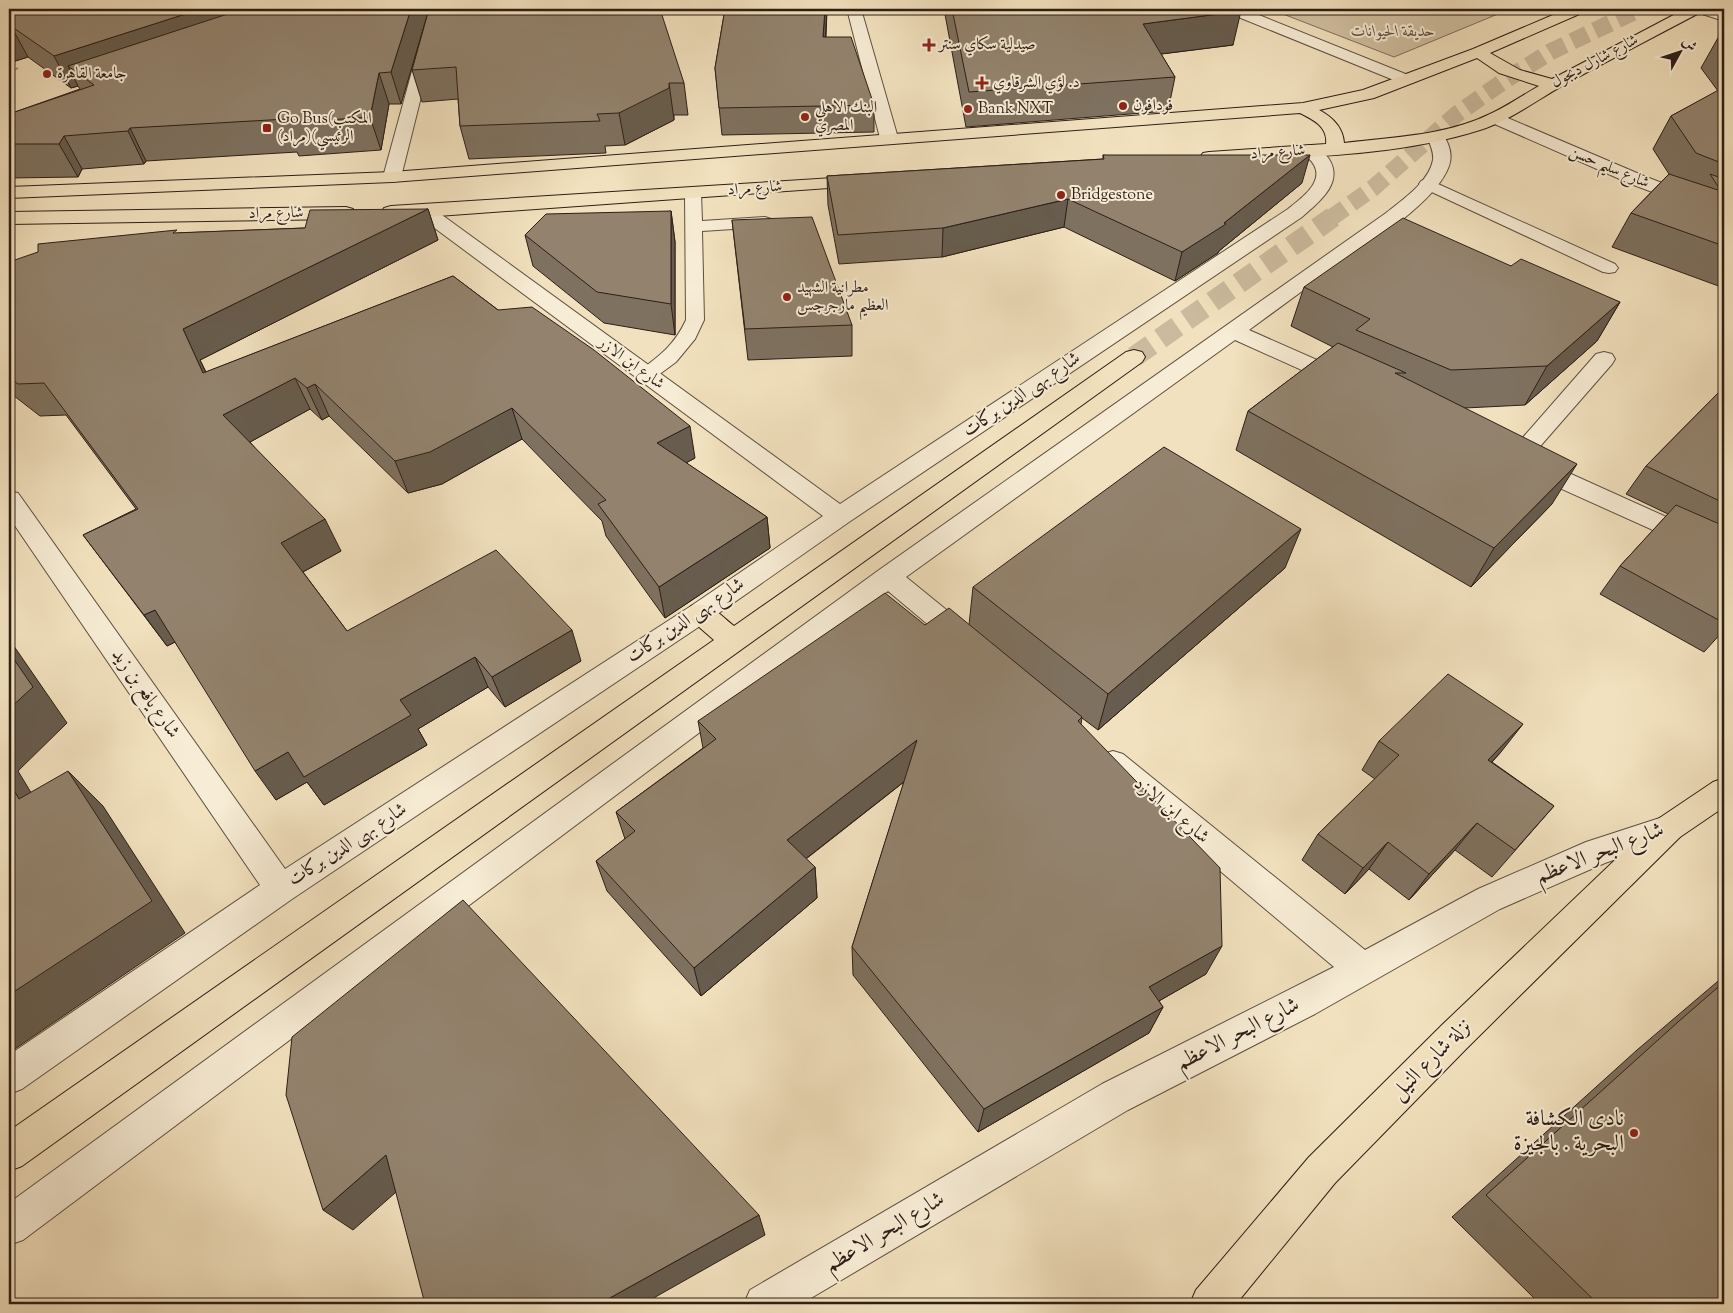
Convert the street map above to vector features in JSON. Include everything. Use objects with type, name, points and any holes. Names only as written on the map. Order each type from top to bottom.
[{"type":"main road","points":[[1407,80],[1479,52],[1579,9]]},
{"type":"main road","name":"شارع شارل ديجول","points":[[1496,118],[1554,84],[1696,9]]},
{"type":"main road","points":[[1479,52],[1490,62],[1506,71],[1529,79],[1554,84]]},
{"type":"main road","name":"شارع مراد","points":[[9,193],[392,178],[889,138],[1303,108],[1359,96],[1407,80]]},
{"type":"main road","points":[[1303,108],[1322,119],[1334,132],[1336,141],[1322,150]]},
{"type":"main road","name":"شارع مراد","points":[[1190,159],[1322,150],[1436,137],[1496,118]]},
{"type":"main road","name":"شارع مراد","points":[[9,218],[424,211],[882,180]]},
{"type":"main road","name":"شارع بهى الدين بركات","points":[[9,1154],[1134,356]]},
{"type":"main road","points":[[700,613],[733,640]]},
{"type":"main road","name":"شارع البحر الاعظم","points":[[1669,828],[1724,791]]},
{"type":"main road","name":"نزلة شارع النيل","points":[[1210,1304],[1322,1170],[1454,1037],[1669,828]]},
{"type":"street","points":[[392,178],[436,9]]},
{"type":"street","points":[[854,9],[889,138]]},
{"type":"street","points":[[1231,9],[1407,80]]},
{"type":"street","points":[[1701,9],[1724,17]]},
{"type":"street","name":"شارع سليم حسن","points":[[1496,118],[1584,159],[1683,199],[1724,213]]},
{"type":"street","points":[[9,1226],[888,577],[1393,217],[1413,201],[1438,168],[1442,159],[1436,137]]},
{"type":"street","name":"شارع بهى الدين بركات","points":[[9,1076],[281,889],[700,613],[840,516],[1295,213],[1311,200],[1326,178],[1326,168],[1319,157],[1322,150]]},
{"type":"street","name":"شارع ابن الازر","points":[[424,211],[840,516]]},
{"type":"street","points":[[1234,331],[1362,389]]},
{"type":"street","points":[[1604,359],[1507,455],[1724,553]]},
{"type":"street","name":"شارع يافع بن زيد","points":[[9,499],[281,889]]},
{"type":"street","points":[[888,577],[988,659]]},
{"type":"street","name":"شارع ابن الازد","points":[[1094,747],[1360,968]]},
{"type":"street","name":"شارع البحر الاعظم","points":[[764,1304],[1115,1097],[1303,1002],[1360,968],[1489,899],[1597,852],[1669,828]]},
{"type":"lane","points":[[1427,184],[1609,268]]},
{"type":"lane","points":[[646,375],[675,355],[690,332],[695,320],[693,193]]},
{"type":"lane","points":[[695,226],[777,221]]},
{"type":"path","points":[[9,71],[19,68]]},
{"type":"green space","name":"حديقة الحيوانات","points":[[1270,9],[1510,9],[1394,57]]},
{"type":"building","points":[[9,9],[201,9],[54,56],[11,26],[9,27]]},
{"type":"building","points":[[243,9],[411,9],[391,72],[379,73],[370,117],[286,123],[287,119],[130,128],[128,131],[64,136],[59,144],[9,144],[9,114],[94,85],[68,66]]},
{"type":"building","points":[[429,9],[660,9],[684,83],[669,83],[669,88],[619,113],[597,114],[600,121],[460,126],[456,67],[412,70]]},
{"type":"building","points":[[725,9],[825,9],[823,37],[851,37],[874,105],[719,108],[715,68]]},
{"type":"building","points":[[952,9],[1236,9],[1241,11],[1143,24],[1175,77],[969,92]]},
{"type":"building","points":[[1724,32],[1724,43],[1719,36]]},
{"type":"building","points":[[1724,87],[1724,164],[1696,153],[1671,116]]},
{"type":"building","points":[[1103,155],[1310,155],[1224,223],[1226,224],[1182,252],[1068,199],[943,228],[838,235],[827,176],[1104,159]]},
{"type":"building","points":[[1669,174],[1721,191],[1710,174],[1724,179],[1724,246],[1631,213]]},
{"type":"building","points":[[428,209],[183,329],[203,373],[453,276],[498,310],[532,307],[594,350],[690,426],[657,443],[767,517],[659,587],[598,504],[606,500],[512,408],[430,452],[395,461],[315,384],[307,388],[295,378],[223,415],[325,519],[281,543],[347,631],[496,550],[572,630],[492,677],[475,657],[400,700],[411,715],[304,777],[288,752],[255,771],[155,610],[144,615],[83,535],[138,509],[44,383],[18,384],[9,377],[9,262],[38,252],[38,244],[177,230],[173,233],[305,228],[310,210]]},
{"type":"building","points":[[671,211],[671,304],[597,292],[525,235],[546,214]]},
{"type":"building","points":[[812,217],[852,325],[745,329],[732,220]]},
{"type":"building","points":[[1403,218],[1511,266],[1521,259],[1620,302],[1547,366],[1451,370],[1356,330],[1370,319],[1304,287]]},
{"type":"building","points":[[1338,343],[1406,373],[1395,373],[1577,464],[1494,548],[1248,411]]},
{"type":"building","points":[[1724,387],[1724,503],[1646,466]]},
{"type":"building","points":[[1164,447],[1301,529],[1108,694],[973,587]]},
{"type":"building","points":[[1676,505],[1724,526],[1724,623],[1620,566]]},
{"type":"building","points":[[885,593],[925,625],[949,608],[1082,717],[1078,721],[1220,868],[1222,946],[1149,987],[1163,1007],[984,1109],[852,947],[917,740],[787,840],[815,867],[694,968],[596,861],[635,831],[616,812],[716,739],[698,721]]},
{"type":"building","points":[[9,652],[33,687],[9,709]]},
{"type":"building","points":[[1448,674],[1523,724],[1488,760],[1554,806],[1515,850],[1477,823],[1429,874],[1388,842],[1363,868],[1318,834],[1399,755],[1379,741]]},
{"type":"building","points":[[68,771],[152,901],[9,995],[9,782],[19,799]]},
{"type":"building","points":[[463,900],[759,1215],[599,1304],[425,1304],[386,1155],[323,1210],[286,1095],[292,1037]]},
{"type":"building","name":"نادى الكشافة البحرية . بالجيزة","points":[[1724,982],[1724,1304],[1598,1304],[1486,1195]]},
{"type":"tunnel","points":[[1331,218],[1373,188],[1457,114],[1504,81],[1550,52],[1640,9]]},
{"type":"tunnel","points":[[1134,357],[1333,217]]},
{"type":"place","name":"صيدلية سكاي سنتر","points":[[929,45]]},
{"type":"place","name":"جامعة القاهرة","points":[[47,74]]},
{"type":"place","name":"د. لؤي الشرقاوي","points":[[982,83]]},
{"type":"place","name":"فودافون","points":[[1123,106]]},
{"type":"place","name":"Bank NXT","points":[[968,109]]},
{"type":"place","name":"البنك الاهلي المصري","points":[[805,117]]},
{"type":"place","name":"Go Bus(المكتب الرئيسي)(مراد)","points":[[267,128]]},
{"type":"place","name":"Bridgestone","points":[[1061,195]]},
{"type":"place","name":"مطرانية الشهيد العظيم مارجرجس","points":[[787,297]]},
{"type":"place","name":"نادى الكشافة البحرية . بالجيزة","points":[[1634,1133]]}]
